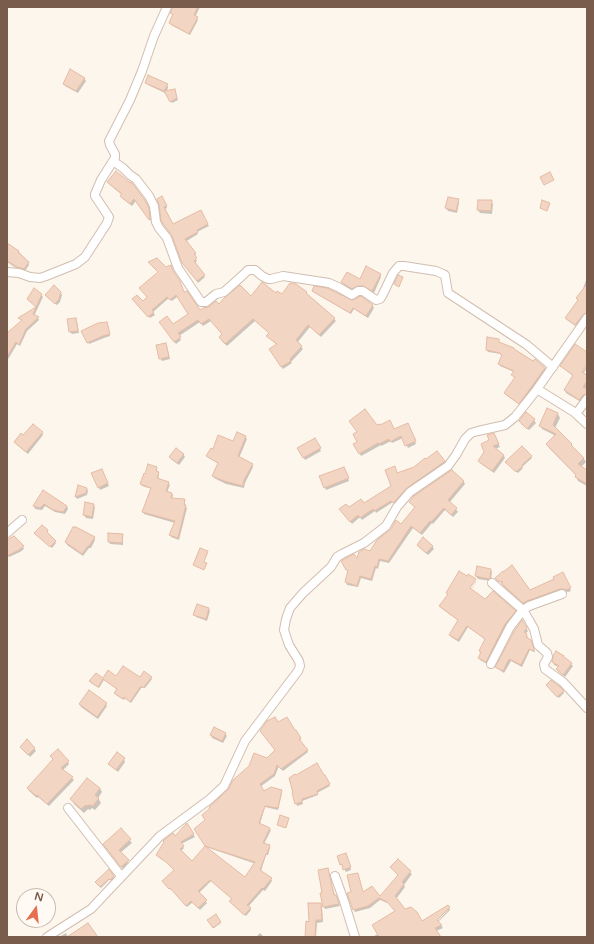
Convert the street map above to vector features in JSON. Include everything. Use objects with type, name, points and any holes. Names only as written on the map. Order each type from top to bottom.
[{"type":"street","points":[[7,272],[40,278],[76,264],[85,257],[107,223],[109,217],[95,194],[115,158],[115,154],[109,141],[133,93],[154,36],[167,7]]},
{"type":"street","points":[[113,161],[136,179],[149,196],[154,206],[156,222],[167,238],[178,268],[201,302],[206,302],[216,294],[224,292],[248,270],[255,270],[268,279],[283,276],[329,283],[352,295],[358,291],[363,291],[376,300],[380,299],[393,273],[399,266],[436,271],[445,275],[448,293],[527,345],[553,367]]},
{"type":"street","points":[[47,937],[91,909],[160,836],[210,799],[224,786],[246,741],[298,671],[300,666],[299,661],[289,645],[284,630],[290,608],[303,593],[331,567],[337,557],[364,543],[386,526],[397,507],[410,492],[448,466],[465,439],[471,433],[505,425],[514,417],[553,367],[587,318]]},
{"type":"street","points":[[537,388],[576,414],[587,424]]},
{"type":"street","points":[[576,414],[587,399]]},
{"type":"street","points":[[7,532],[22,520]]},
{"type":"street","points":[[492,583],[522,610],[529,620],[534,629],[538,645],[547,653],[548,657],[544,664],[545,669],[563,682],[587,708]]},
{"type":"street","points":[[491,664],[510,627],[522,610],[562,594]]},
{"type":"street","points":[[68,808],[121,876]]},
{"type":"street","points":[[335,876],[355,937]]},
{"type":"building","points":[[173,7],[198,7],[194,15],[198,17],[189,34],[169,23],[173,14],[170,13]]},
{"type":"building","points":[[70,69],[85,78],[76,91],[63,84]]},
{"type":"building","points":[[148,75],[168,84],[164,91],[145,83]]},
{"type":"building","points":[[175,89],[177,98],[170,102],[164,91]]},
{"type":"building","points":[[116,171],[132,183],[144,199],[149,208],[149,220],[134,199],[130,204],[120,196],[122,194],[107,182]]},
{"type":"building","points":[[550,172],[554,180],[544,185],[540,177]]},
{"type":"building","points":[[162,196],[167,206],[164,207],[173,224],[201,210],[208,224],[197,230],[198,232],[185,239],[196,253],[194,254],[197,258],[194,261],[205,275],[197,281],[182,263],[172,236],[161,220],[157,199]]},
{"type":"building","points":[[448,197],[459,199],[456,211],[445,208]]},
{"type":"building","points":[[478,200],[492,200],[491,211],[477,210]]},
{"type":"building","points":[[542,200],[550,203],[547,211],[540,208]]},
{"type":"building","points":[[7,243],[19,251],[18,252],[29,262],[24,269],[7,261]]},
{"type":"building","points":[[157,258],[166,267],[171,265],[184,292],[187,291],[200,310],[209,307],[216,301],[219,304],[240,285],[251,296],[262,282],[276,293],[277,291],[282,294],[290,283],[296,284],[307,292],[306,293],[335,318],[319,335],[308,325],[296,340],[302,346],[290,359],[291,361],[281,367],[269,349],[277,344],[266,336],[269,333],[253,319],[225,344],[219,337],[222,334],[209,319],[201,324],[198,320],[178,333],[181,337],[174,342],[159,322],[167,316],[173,324],[188,314],[176,295],[170,300],[167,297],[152,310],[154,312],[148,317],[132,299],[137,295],[143,301],[147,297],[139,288],[158,272],[148,262]]},
{"type":"building","points":[[366,266],[381,274],[372,291],[363,286],[358,286],[352,289],[341,282],[347,272],[360,279]]},
{"type":"building","points":[[398,275],[403,277],[399,287],[394,284]]},
{"type":"building","points":[[587,284],[587,312],[575,325],[565,318],[578,300],[576,298]]},
{"type":"building","points":[[54,285],[61,292],[59,299],[55,304],[45,295]]},
{"type":"building","points":[[314,286],[327,288],[352,300],[361,296],[373,305],[366,316],[353,308],[350,313],[312,291]]},
{"type":"building","points":[[34,288],[42,294],[33,314],[39,317],[26,329],[19,345],[16,342],[7,357],[7,333],[22,320],[18,318],[36,307],[27,299]]},
{"type":"building","points":[[76,318],[78,331],[69,332],[67,319]]},
{"type":"building","points":[[107,322],[110,334],[87,343],[81,331],[98,323]]},
{"type":"building","points":[[487,337],[499,339],[499,342],[514,348],[533,361],[535,359],[545,368],[519,404],[504,393],[515,377],[511,375],[514,371],[498,364],[502,355],[500,353],[486,350]]},
{"type":"building","points":[[166,343],[169,357],[159,359],[156,345]]},
{"type":"building","points":[[575,344],[587,352],[587,364],[582,372],[587,375],[587,381],[583,387],[587,389],[587,394],[583,395],[579,400],[564,390],[573,375],[560,366]]},
{"type":"building","points":[[547,408],[558,413],[553,425],[584,458],[578,464],[587,470],[587,484],[575,477],[576,475],[546,444],[556,434],[539,426]]},
{"type":"building","points":[[365,409],[377,425],[390,420],[394,429],[408,423],[416,441],[405,446],[401,436],[390,442],[389,439],[379,444],[378,443],[359,454],[353,444],[357,442],[353,434],[357,432],[349,421]]},
{"type":"building","points":[[526,412],[535,419],[527,429],[519,421]]},
{"type":"building","points":[[33,424],[43,432],[26,452],[14,442],[21,433],[23,435]]},
{"type":"building","points":[[237,432],[246,436],[238,456],[253,464],[244,480],[243,486],[212,476],[218,463],[206,456],[211,448],[213,449],[218,435],[233,441]]},
{"type":"building","points":[[494,433],[499,444],[493,446],[504,455],[492,471],[478,461],[484,452],[481,444],[489,440],[487,435]]},
{"type":"building","points":[[315,438],[321,448],[303,458],[297,448]]},
{"type":"building","points":[[522,446],[532,456],[516,472],[505,462]]},
{"type":"building","points":[[176,448],[184,454],[177,463],[169,457]]},
{"type":"building","points":[[437,451],[445,461],[407,488],[393,503],[391,501],[374,511],[373,509],[360,518],[358,515],[350,522],[339,509],[346,504],[349,507],[361,499],[364,503],[391,486],[385,470],[395,466],[397,473],[414,467]]},
{"type":"building","points":[[148,464],[157,467],[156,471],[159,472],[157,478],[169,482],[166,491],[172,493],[171,498],[185,499],[184,505],[186,505],[178,538],[169,535],[175,521],[142,512],[151,488],[140,484]]},
{"type":"building","points":[[344,467],[349,478],[324,488],[319,476]]},
{"type":"building","points":[[102,469],[108,483],[98,488],[91,473]]},
{"type":"building","points":[[452,470],[464,481],[448,500],[457,508],[451,515],[444,508],[420,533],[411,526],[388,561],[379,559],[371,579],[360,576],[357,586],[345,582],[348,570],[346,570],[341,561],[354,554],[357,558],[359,552],[364,549],[370,551],[377,540],[391,529],[396,520],[401,524],[415,507],[409,502],[414,496]]},
{"type":"building","points":[[78,485],[87,488],[86,493],[75,497]]},
{"type":"building","points":[[43,490],[67,506],[63,512],[53,510],[44,504],[40,508],[33,506]]},
{"type":"building","points":[[85,502],[94,504],[92,517],[83,515]]},
{"type":"building","points":[[42,525],[48,530],[47,532],[56,541],[50,547],[34,533]]},
{"type":"building","points":[[73,527],[76,527],[95,537],[82,554],[65,542]]},
{"type":"building","points":[[108,533],[123,534],[122,543],[108,542]]},
{"type":"building","points":[[14,536],[24,546],[7,556],[7,540]]},
{"type":"building","points":[[423,537],[433,546],[426,553],[417,545]]},
{"type":"building","points":[[200,548],[208,551],[204,562],[207,563],[204,570],[193,565]]},
{"type":"building","points":[[512,565],[530,590],[554,579],[553,577],[563,572],[571,588],[566,590],[560,589],[523,603],[501,583],[503,582],[498,581],[495,578]]},
{"type":"building","points":[[477,566],[491,569],[489,579],[475,576]]},
{"type":"building","points":[[459,571],[476,579],[470,588],[485,599],[493,591],[516,611],[505,624],[486,662],[478,658],[481,652],[479,651],[485,639],[467,626],[458,640],[449,635],[458,620],[439,606],[448,594],[446,593]]},
{"type":"building","points":[[197,604],[209,608],[206,619],[193,615]]},
{"type":"building","points":[[522,620],[527,628],[524,632],[527,634],[526,637],[531,640],[534,649],[533,651],[529,649],[521,665],[509,659],[503,671],[495,667]]},
{"type":"building","points":[[556,651],[572,663],[563,675],[556,669],[559,666],[552,662]]},
{"type":"building","points":[[123,666],[140,677],[144,671],[152,677],[143,688],[141,686],[130,702],[124,697],[123,699],[114,693],[117,689],[103,679],[98,687],[89,681],[96,673],[103,678],[108,670],[116,676]]},
{"type":"building","points":[[551,680],[564,691],[557,697],[546,685]]},
{"type":"building","points":[[89,690],[107,703],[97,717],[79,704]]},
{"type":"building","points":[[275,717],[278,722],[287,717],[301,738],[299,739],[308,750],[281,769],[277,765],[274,774],[260,784],[264,791],[271,787],[282,790],[278,808],[265,806],[259,823],[270,828],[263,843],[270,845],[260,870],[272,878],[247,905],[251,908],[244,915],[229,901],[232,899],[210,880],[198,891],[207,900],[198,908],[191,901],[186,906],[162,881],[174,870],[156,855],[164,840],[173,833],[175,836],[187,823],[194,834],[181,842],[184,846],[180,849],[192,861],[205,846],[194,829],[205,820],[202,815],[228,790],[233,780],[249,766],[254,753],[267,758],[275,750],[260,731],[267,721]],"holes":[[[205,846],[255,862],[245,877]]]},
{"type":"building","points":[[214,727],[226,733],[222,741],[210,735]]},
{"type":"building","points":[[27,739],[35,748],[28,755],[20,747]]},
{"type":"building","points":[[58,749],[69,761],[61,768],[73,777],[47,804],[27,788],[53,759],[50,756]]},
{"type":"building","points":[[117,752],[125,758],[116,770],[108,764]]},
{"type":"building","points":[[317,763],[330,784],[317,791],[318,794],[302,799],[302,802],[295,804],[289,778]]},
{"type":"building","points":[[87,778],[100,788],[95,795],[99,798],[93,806],[86,805],[81,809],[70,799]]},
{"type":"building","points":[[280,815],[289,818],[286,828],[277,825]]},
{"type":"building","points":[[121,828],[131,839],[119,850],[129,860],[121,867],[103,844]]},
{"type":"building","points":[[346,853],[351,867],[343,870],[342,864],[340,865],[337,856]]},
{"type":"building","points":[[398,859],[411,871],[402,882],[404,884],[395,896],[405,909],[411,907],[417,912],[422,921],[448,905],[450,907],[437,920],[442,925],[435,928],[441,937],[379,937],[372,925],[395,911],[387,902],[379,898],[368,906],[353,910],[347,893],[351,892],[347,875],[358,873],[363,892],[372,886],[380,896],[398,875],[390,867]]},
{"type":"building","points":[[328,868],[334,895],[336,895],[339,904],[323,907],[318,870]]},
{"type":"building","points":[[109,869],[114,876],[100,887],[95,882]]},
{"type":"building","points":[[308,903],[321,903],[322,920],[316,920],[315,937],[305,937],[306,921],[309,922]]},
{"type":"building","points":[[216,914],[221,922],[213,928],[207,920]]},
{"type":"building","points":[[88,923],[98,937],[67,937]]}]
